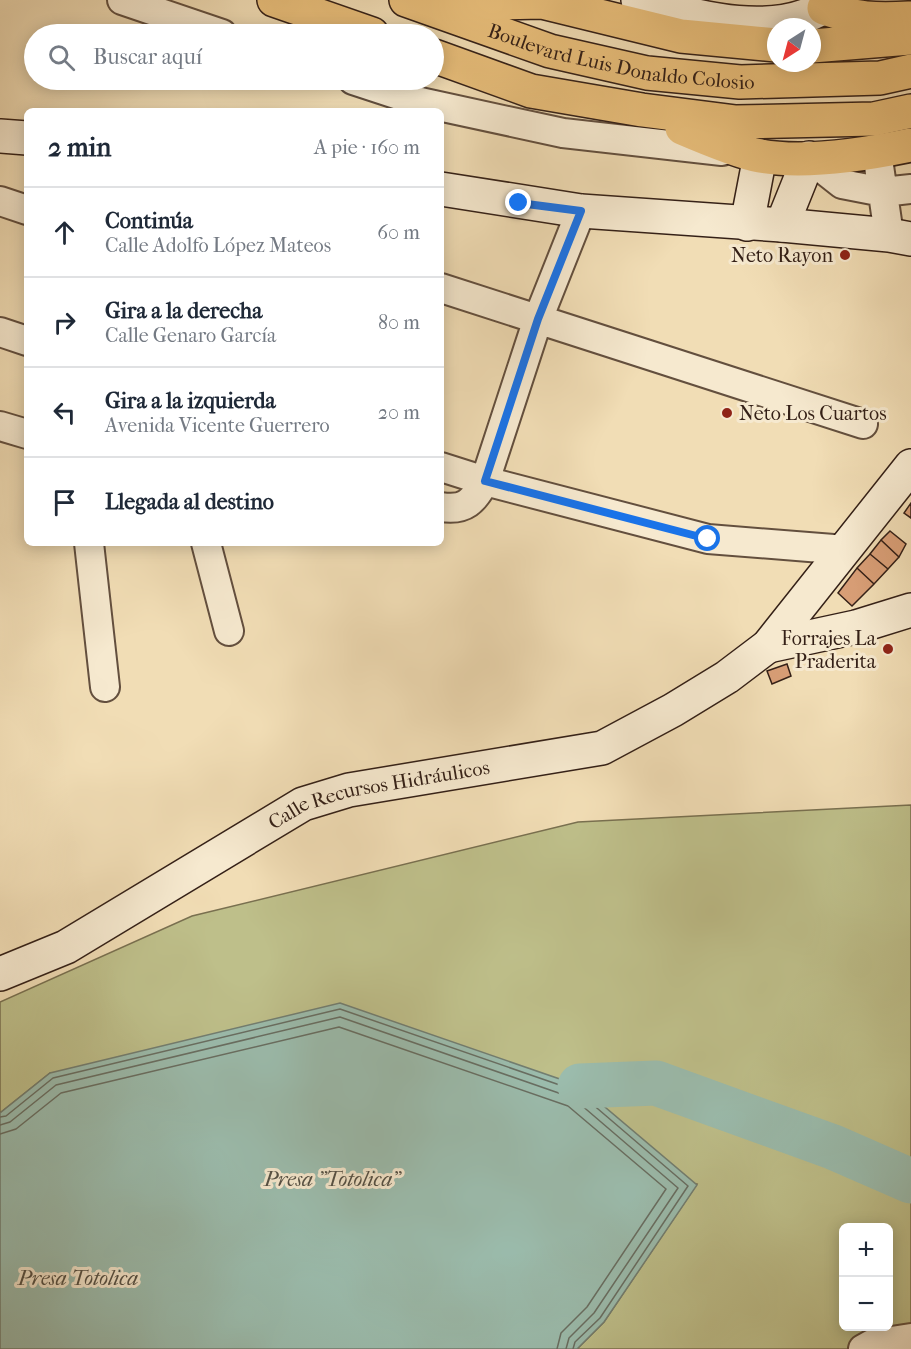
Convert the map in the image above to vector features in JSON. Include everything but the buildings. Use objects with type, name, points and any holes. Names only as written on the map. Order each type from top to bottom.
[{"type":"highway","points":[[274,0],[343,24]]},
{"type":"highway","points":[[412,2],[542,2],[626,10],[681,36],[767,44]]},
{"type":"highway","name":"Boulevard Luis Donaldo Colosio","points":[[412,2],[550,51],[647,73],[740,82],[880,78],[911,71]]},
{"type":"highway","points":[[829,4],[848,16],[867,20],[911,18]]},
{"type":"highway","points":[[821,45],[911,38]]},
{"type":"highway","points":[[444,60],[531,91],[642,110],[736,122],[874,119],[911,111]]},
{"type":"highway","points":[[642,110],[700,136],[760,156],[809,158],[876,152],[911,145]]},
{"type":"street","points":[[122,0],[193,24]]},
{"type":"street","points":[[626,10],[768,23],[801,19],[829,4]]},
{"type":"street","points":[[383,90],[420,102],[563,133],[760,156],[747,224]]},
{"type":"street","points":[[0,136],[24,138]]},
{"type":"street","points":[[444,189],[581,211],[782,225],[900,237],[883,192],[876,152]]},
{"type":"street","points":[[782,225],[809,158],[842,184],[883,192],[911,189]]},
{"type":"street","points":[[0,201],[24,209]]},
{"type":"street","points":[[447,508],[466,505],[476,496],[485,481],[538,319],[581,211]]},
{"type":"street","points":[[444,289],[863,424]]},
{"type":"street","points":[[0,332],[24,340]]},
{"type":"street","points":[[0,426],[24,433]]},
{"type":"street","points":[[768,646],[911,466]]},
{"type":"street","points":[[444,468],[485,481],[708,539],[846,550]]},
{"type":"street","points":[[89,546],[105,687]]},
{"type":"street","points":[[207,546],[229,631]]},
{"type":"street","points":[[768,646],[856,627],[911,610]]},
{"type":"street","name":"Calle Recursos Hidráulicos","points":[[0,974],[66,947],[303,804],[349,789],[602,747],[673,710],[727,677],[768,646]]},
{"type":"street","points":[[863,1349],[872,1344],[911,1338]]},
{"type":"green space","points":[[911,805],[911,1349],[577,1349],[604,1322],[697,1184],[50,1073],[0,1113],[0,1002],[192,916],[578,822]]},
{"type":"water","name":"Presa \"Totolica\"","points":[[340,1003],[580,1086],[697,1185],[604,1322],[577,1349],[0,1349],[0,1113],[50,1073]]},
{"type":"waterway","points":[[580,1086],[656,1083],[833,1147],[911,1181]]},
{"type":"place","name":"Neto Rayon","points":[[845,255]]},
{"type":"place","name":"Neto Los Cuartos","points":[[727,413]]},
{"type":"place","name":"Forrajes La Praderita","points":[[888,649]]},
{"type":"route","points":[[519,203],[581,211],[538,319],[485,481],[708,539]]},
{"type":"water label","name":"Presa Totolica","points":[[78,1278]]}]
